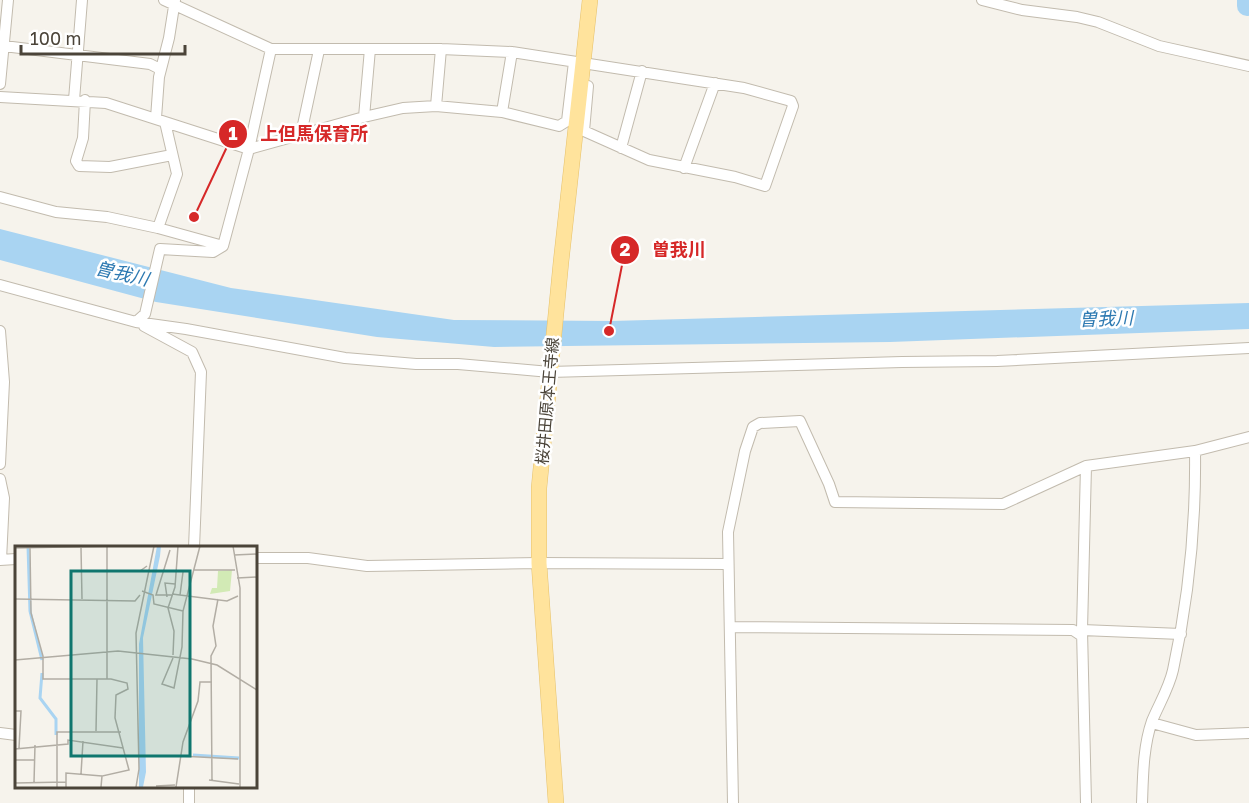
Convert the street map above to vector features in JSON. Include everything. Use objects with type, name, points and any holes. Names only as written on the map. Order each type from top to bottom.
[{"type":"main road","name":"桜井田原本王寺線","points":[[556,803],[540,563],[539,488],[579,63],[590,0]]},
{"type":"street","points":[[0,84],[8,0]]},
{"type":"street","points":[[82,0],[78,56],[83,138],[76,161],[79,166],[110,167],[172,155]]},
{"type":"street","points":[[982,0],[1022,10],[1077,16],[1159,46],[1249,66]]},
{"type":"street","points":[[158,228],[177,174],[160,120],[160,69],[171,1],[271,49],[441,49],[512,52],[744,88],[791,102],[793,106],[765,186],[735,177],[649,160],[584,131],[589,71],[579,63]]},
{"type":"street","points":[[4,46],[150,64],[160,69]]},
{"type":"street","points":[[140,318],[160,249],[213,252],[223,246],[249,149],[271,49]]},
{"type":"street","points":[[364,117],[370,49]]},
{"type":"street","points":[[436,106],[441,49]]},
{"type":"street","points":[[301,134],[319,50]]},
{"type":"street","points":[[502,112],[512,52]]},
{"type":"street","points":[[0,97],[106,103],[249,149],[403,108],[436,106],[502,112],[559,126],[567,121],[579,63]]},
{"type":"street","points":[[621,148],[642,71]]},
{"type":"street","points":[[684,168],[715,83]]},
{"type":"street","points":[[0,197],[56,212],[107,217],[158,228],[223,246]]},
{"type":"street","points":[[0,285],[186,329],[345,358],[416,364],[458,364],[551,370],[997,361],[1249,348]]},
{"type":"street","points":[[140,318],[192,352],[201,372],[194,546]]},
{"type":"street","points":[[0,331],[4,382],[0,464]]},
{"type":"street","points":[[733,803],[729,532],[747,445],[753,427],[760,423],[800,421],[835,502],[1003,504],[1086,466],[1195,450],[1249,437]]},
{"type":"street","points":[[1142,803],[1145,757],[1152,723],[1171,678],[1181,634],[1191,567],[1195,450]]},
{"type":"street","points":[[1086,466],[1082,633],[1086,803]]},
{"type":"street","points":[[0,479],[4,498],[0,560],[15,559]]},
{"type":"street","points":[[256,558],[308,558],[367,567],[540,563],[729,564]]},
{"type":"street","points":[[730,627],[1073,630],[1082,633],[1181,634]]},
{"type":"street","points":[[1152,723],[1196,735],[1249,733]]},
{"type":"street","points":[[0,733],[15,735]]},
{"type":"water","points":[[0,229],[231,288],[454,320],[612,321],[1249,303],[1249,329],[890,342],[494,347],[377,337],[156,302],[0,260]]},
{"type":"waterway","points":[[1247,0],[1247,6]]},
{"type":"place","name":"上但馬保育所","points":[[194,217]]},
{"type":"place","name":"曽我川","points":[[609,331]]}]
